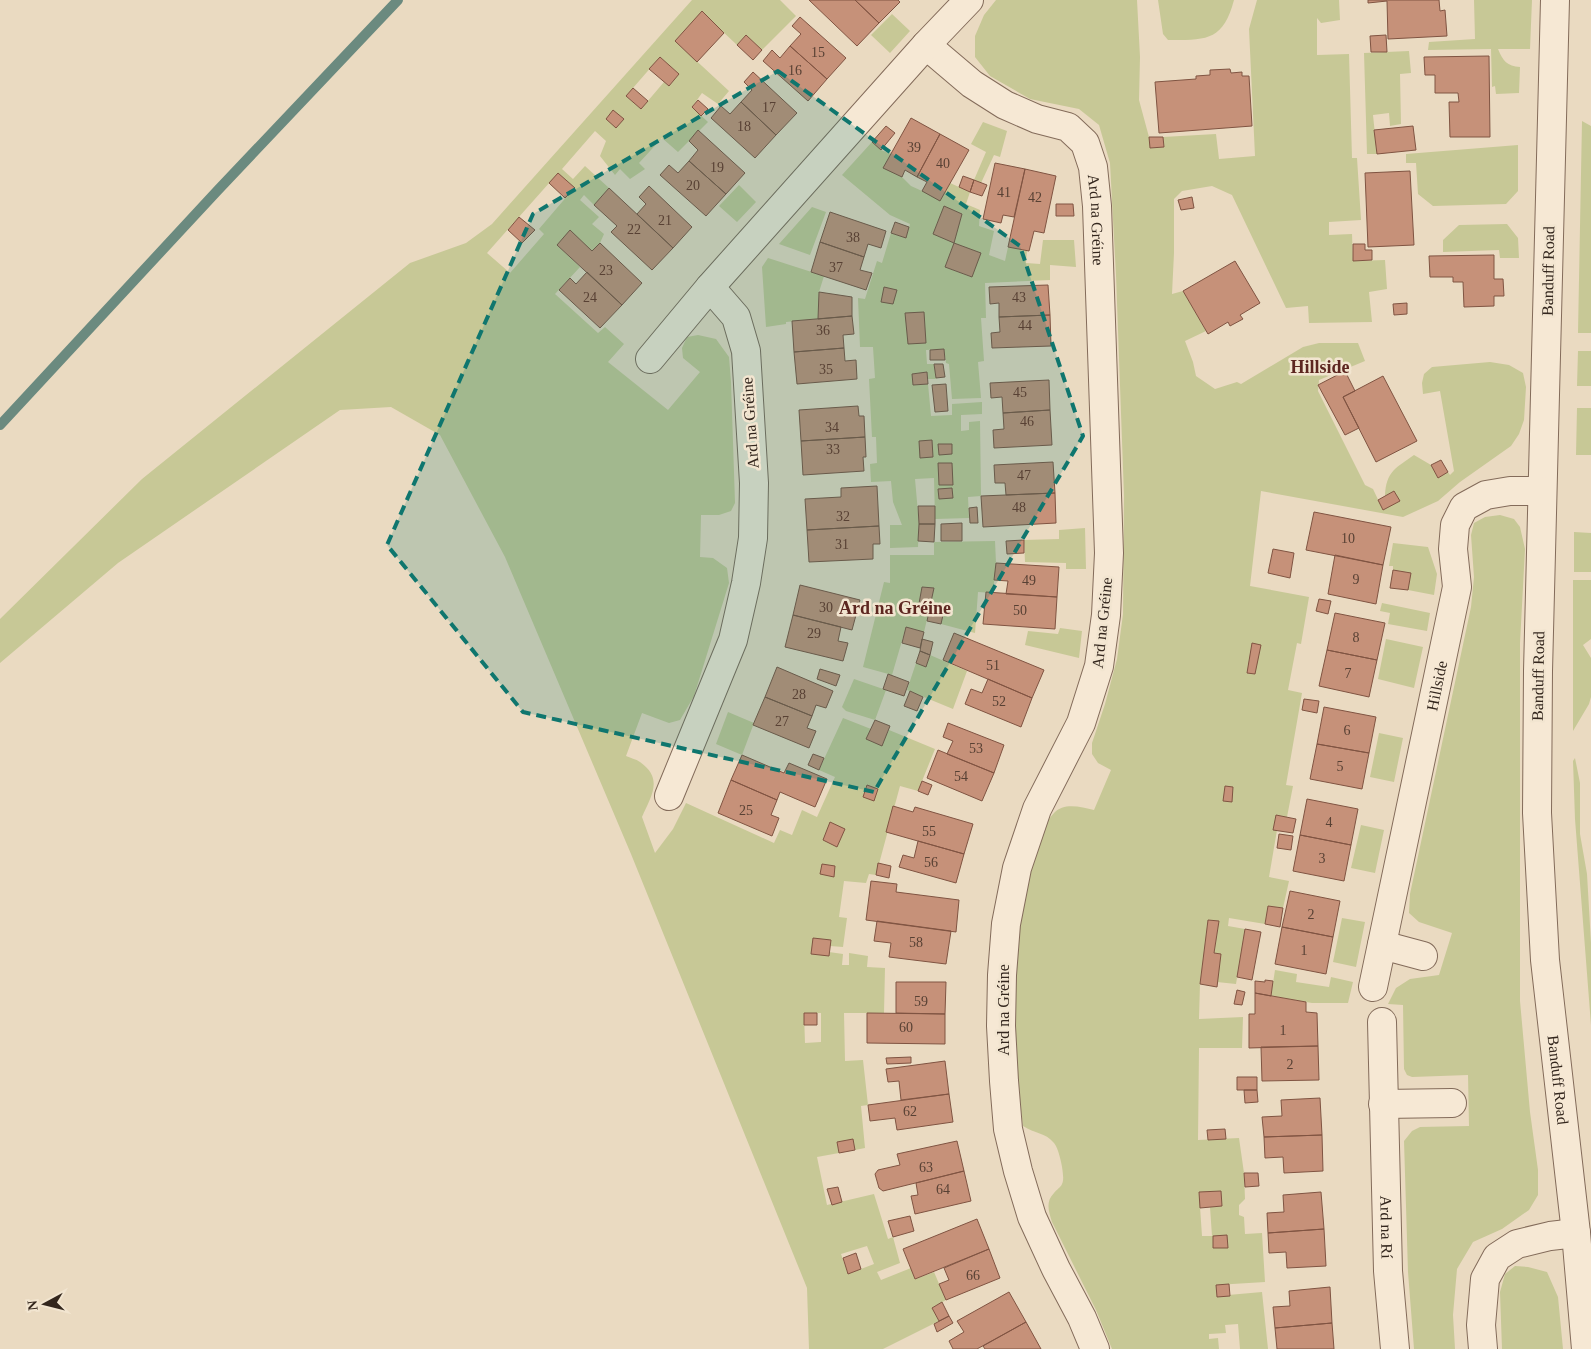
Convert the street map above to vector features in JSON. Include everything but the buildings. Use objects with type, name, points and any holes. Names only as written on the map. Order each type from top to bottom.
[{"type":"street","points":[[650,359],[710,287],[926,45],[969,0]]},
{"type":"street","name":"Banduff Road","points":[[1555,0],[1542,491],[1537,804],[1540,890],[1546,970],[1576,1233],[1586,1349]]},
{"type":"street","name":"Ard na Gréine","points":[[926,45],[972,84],[1005,105],[1037,119],[1068,127],[1085,143],[1093,167],[1098,206],[1109,553],[1106,615],[1099,666],[1081,722],[1037,809],[1017,868],[1006,924],[1001,1026],[1008,1129],[1018,1172],[1032,1217],[1056,1269],[1082,1318],[1095,1349]]},
{"type":"street","name":"Ard na Gréine","points":[[669,796],[733,640],[746,583],[753,538],[754,483],[746,351],[736,317],[710,287]]},
{"type":"street","name":"Hillside","points":[[1373,987],[1457,588],[1453,549],[1456,524],[1464,507],[1486,495],[1510,491],[1542,491]]},
{"type":"street","points":[[1382,945],[1423,956]]},
{"type":"street","name":"Ard na Rí","points":[[1382,1022],[1388,1271],[1395,1349]]},
{"type":"street","points":[[1383,1104],[1452,1103]]},
{"type":"street","points":[[1483,1349],[1481,1325],[1485,1279],[1497,1256],[1517,1244],[1550,1236],[1576,1233]]},
{"type":"highlighted area","points":[[778,71],[1020,246],[1083,436],[874,792],[523,712],[387,545],[533,214]]},
{"type":"green space","points":[[692,0],[780,0],[796,16],[762,50],[746,35],[737,45],[702,12],[675,41],[729,91],[718,104],[702,93],[692,107],[708,122],[678,152],[662,138],[639,163],[645,169],[630,179],[620,169],[615,175],[600,156],[606,141],[595,131],[562,169],[573,179],[585,166],[609,188],[594,205],[584,195],[580,200],[599,217],[592,224],[604,234],[600,243],[592,251],[570,231],[557,245],[580,267],[555,294],[598,333],[605,327],[624,344],[608,362],[668,410],[700,372],[683,358],[682,348],[687,337],[698,335],[716,339],[729,357],[735,503],[731,511],[719,515],[701,515],[700,557],[713,558],[727,568],[729,583],[694,696],[680,720],[669,723],[642,713],[626,756],[637,760],[647,768],[654,781],[652,795],[642,817],[655,853],[673,829],[686,803],[774,843],[780,830],[792,835],[802,810],[817,817],[835,777],[819,770],[843,718],[871,729],[882,745],[889,730],[935,749],[918,791],[900,786],[876,875],[869,874],[866,883],[844,881],[839,917],[847,918],[843,947],[830,946],[829,952],[843,954],[842,965],[849,965],[849,953],[868,956],[867,967],[885,968],[884,1013],[844,1013],[845,1061],[863,1060],[868,1105],[861,1106],[865,1148],[855,1150],[852,1139],[837,1143],[839,1153],[817,1157],[827,1205],[874,1194],[888,1239],[893,1237],[900,1263],[877,1272],[881,1280],[911,1268],[915,1279],[934,1272],[946,1300],[932,1308],[939,1321],[883,1349],[809,1349],[807,1288],[631,854],[505,557],[440,435],[391,407],[340,410],[118,563],[0,663],[0,619],[142,479],[410,263],[466,243],[492,224]],"holes":[[[660,57],[679,74],[669,86],[664,82],[641,109],[626,96]],[[558,173],[574,188],[539,229],[544,234],[510,273],[487,253]],[[804,1013],[821,1013],[821,1042],[805,1043]],[[867,1246],[874,1264],[848,1274],[841,1254]]]},
{"type":"green space","points":[[996,0],[1137,0],[1140,57],[1139,100],[1150,148],[1164,147],[1163,137],[1216,134],[1219,159],[1255,156],[1249,29],[1257,0],[1339,0],[1340,20],[1321,23],[1317,18],[1317,55],[1349,54],[1352,158],[1357,158],[1361,220],[1329,222],[1329,235],[1352,234],[1353,261],[1385,260],[1387,289],[1369,292],[1372,322],[1309,323],[1308,306],[1286,308],[1232,195],[1212,186],[1182,191],[1174,199],[1172,294],[1183,291],[1206,331],[1185,341],[1196,376],[1215,389],[1237,382],[1241,384],[1303,347],[1319,343],[1358,343],[1365,361],[1319,380],[1318,391],[1365,485],[1373,489],[1383,510],[1399,501],[1394,491],[1385,496],[1387,481],[1390,475],[1397,467],[1414,455],[1431,465],[1438,478],[1448,472],[1450,475],[1454,471],[1440,391],[1423,394],[1422,383],[1424,374],[1432,367],[1490,362],[1509,365],[1523,373],[1526,387],[1524,420],[1519,434],[1511,446],[1460,482],[1438,501],[1403,517],[1261,491],[1250,586],[1309,597],[1301,644],[1297,643],[1288,690],[1302,693],[1286,785],[1293,786],[1287,817],[1277,830],[1269,877],[1289,881],[1283,908],[1268,906],[1265,924],[1229,918],[1228,926],[1245,929],[1236,984],[1217,982],[1221,954],[1214,953],[1219,921],[1208,920],[1200,984],[1199,1019],[1243,1017],[1242,1048],[1199,1048],[1198,1140],[1239,1138],[1244,1173],[1245,1199],[1239,1205],[1239,1215],[1244,1217],[1245,1234],[1262,1233],[1265,1282],[1216,1285],[1217,1296],[1262,1292],[1268,1349],[1240,1349],[1238,1324],[1225,1325],[1226,1333],[1209,1334],[1209,1339],[1218,1338],[1219,1349],[1112,1349],[1096,1310],[1050,1215],[1049,1200],[1063,1181],[1063,1170],[1058,1151],[1051,1139],[1023,1126],[1014,1023],[1016,953],[1021,918],[1028,884],[1048,821],[1054,813],[1063,807],[1073,806],[1094,810],[1111,770],[1098,763],[1092,754],[1092,743],[1117,659],[1123,614],[1124,496],[1110,163],[1099,125],[1079,109],[1030,99],[990,76],[975,57],[975,36],[984,15]],"holes":[[[1199,1192],[1210,1207],[1212,1236],[1202,1236]]]},
{"type":"green space","points":[[1158,0],[1234,0],[1225,24],[1219,31],[1193,40],[1168,40],[1163,34]]},
{"type":"green space","points":[[1474,0],[1532,0],[1530,49],[1498,49],[1506,62],[1520,67],[1519,93],[1496,94],[1495,86],[1492,87],[1491,49],[1428,50],[1429,42],[1475,39]]},
{"type":"green space","points":[[892,14],[910,31],[890,53],[871,35]]},
{"type":"green space","points":[[1409,51],[1411,73],[1400,74],[1401,124],[1390,126],[1389,113],[1373,115],[1377,154],[1367,154],[1364,53]]},
{"type":"green space","points":[[1582,121],[1591,126],[1591,333],[1578,333]]},
{"type":"green space","points":[[983,122],[1007,131],[1000,157],[994,155],[981,183],[974,180],[986,152],[971,144]]},
{"type":"green space","points":[[872,142],[881,150],[891,154],[884,168],[902,177],[911,186],[922,191],[950,183],[970,192],[966,204],[980,210],[979,226],[994,231],[989,255],[1005,261],[1008,247],[1027,251],[1026,263],[1040,264],[1043,240],[1074,240],[1076,267],[1050,265],[1050,280],[985,283],[986,318],[981,318],[984,361],[978,362],[981,398],[952,399],[949,364],[946,363],[944,349],[926,350],[927,364],[934,364],[936,379],[928,379],[927,372],[912,374],[913,385],[928,384],[931,416],[952,415],[952,404],[982,402],[982,414],[961,415],[961,431],[969,430],[969,422],[980,421],[981,496],[968,497],[969,518],[935,519],[934,478],[915,479],[919,524],[918,547],[890,548],[890,525],[902,525],[893,502],[891,481],[871,482],[870,464],[877,463],[876,437],[872,437],[869,379],[875,378],[873,347],[860,347],[858,298],[865,299],[877,261],[882,263],[891,233],[906,238],[910,224],[890,215],[842,175]],"holes":[[[944,207],[962,214],[954,242],[933,234]],[[954,243],[980,253],[971,277],[945,267]]]},
{"type":"green space","points":[[1518,145],[1518,191],[1506,204],[1433,206],[1418,194],[1416,163],[1406,163],[1406,154]]},
{"type":"green space","points":[[739,185],[756,202],[737,222],[719,206]]},
{"type":"green space","points":[[812,207],[826,212],[810,255],[779,244]]},
{"type":"green space","points":[[1507,224],[1518,238],[1519,258],[1500,258],[1499,250],[1443,252],[1443,240],[1459,225]]},
{"type":"green space","points":[[768,258],[824,276],[819,292],[818,319],[786,322],[786,324],[766,327],[762,267]]},
{"type":"green space","points":[[1578,351],[1591,351],[1591,386],[1577,386]]},
{"type":"green space","points":[[1577,408],[1591,408],[1591,455],[1576,455]]},
{"type":"green space","points":[[1500,515],[1514,519],[1520,527],[1525,549],[1520,643],[1520,1001],[1530,1112],[1538,1170],[1538,1195],[1529,1210],[1502,1229],[1473,1242],[1457,1269],[1453,1315],[1455,1349],[1414,1349],[1408,1272],[1404,1141],[1412,1131],[1420,1127],[1469,1126],[1468,1075],[1412,1077],[1407,1075],[1404,1069],[1403,1005],[1388,1004],[1396,988],[1410,979],[1439,975],[1452,933],[1419,922],[1409,913],[1410,894],[1471,607],[1474,577],[1471,535],[1474,523],[1485,517]]},
{"type":"green space","points":[[1085,528],[1086,569],[1066,569],[1066,563],[1025,562],[1024,540],[1059,539],[1059,530]]},
{"type":"green space","points":[[1574,532],[1591,533],[1591,572],[1574,572]]},
{"type":"green space","points":[[995,541],[996,563],[993,593],[978,592],[975,633],[941,624],[945,606],[931,603],[934,588],[922,587],[918,609],[929,611],[924,632],[906,627],[892,675],[863,667],[884,582],[890,583],[890,555],[934,555],[934,542]]},
{"type":"green space","points":[[1393,543],[1428,547],[1437,574],[1434,595],[1408,590],[1410,573],[1393,570],[1393,566],[1389,566]]},
{"type":"green space","points":[[1573,580],[1591,580],[1591,639],[1583,645],[1591,658],[1591,697],[1589,704],[1573,731]]},
{"type":"green space","points":[[1382,603],[1430,613],[1427,631],[1388,624],[1390,613],[1380,611]]},
{"type":"green space","points":[[1060,628],[1082,631],[1079,658],[1025,645],[1028,631],[1058,634]]},
{"type":"green space","points":[[1386,639],[1423,647],[1414,688],[1378,679]]},
{"type":"green space","points":[[930,655],[967,671],[953,709],[907,690],[916,663],[926,667]]},
{"type":"green space","points":[[854,679],[886,690],[875,720],[846,711],[842,707]]},
{"type":"green space","points":[[728,712],[754,723],[742,755],[716,744]]},
{"type":"green space","points":[[1379,733],[1403,738],[1394,782],[1370,777]]},
{"type":"green space","points":[[1575,758],[1580,783],[1580,834],[1587,874],[1591,943],[1591,1025],[1575,819],[1573,761]]},
{"type":"green space","points":[[1361,825],[1384,830],[1375,873],[1351,868]]},
{"type":"green space","points":[[1342,918],[1365,922],[1356,967],[1333,962]]},
{"type":"green space","points":[[1275,970],[1297,974],[1296,982],[1329,987],[1331,977],[1353,982],[1348,1003],[1312,1003],[1271,996]]},
{"type":"green space","points":[[1515,1266],[1547,1272],[1558,1297],[1563,1349],[1502,1349],[1500,1292],[1505,1274]]},
{"type":"waterway","points":[[0,425],[218,190],[398,0]]},
{"type":"district","name":"Hillside","points":[[1320,367]]},
{"type":"district","name":"Ard na Gréine","points":[[895,608]]}]
